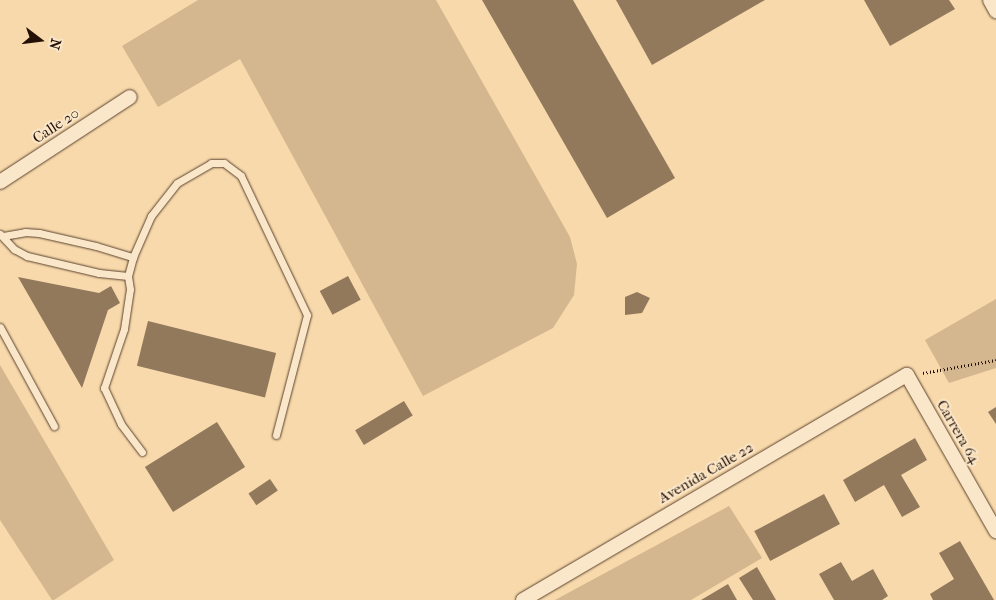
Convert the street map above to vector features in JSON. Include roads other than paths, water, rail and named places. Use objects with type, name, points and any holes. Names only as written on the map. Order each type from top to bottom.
[{"type":"street","points":[[990,0],[996,11]]},
{"type":"street","name":"Calle 20","points":[[0,182],[130,97]]},
{"type":"street","name":"Carrera 64","points":[[907,375],[996,531]]},
{"type":"street","name":"Avenida Calle 22","points":[[522,600],[907,375]]},
{"type":"lane","points":[[142,452],[121,424],[104,388],[124,329],[130,289],[128,276],[133,257],[151,216],[177,183],[211,163],[224,164],[241,176],[308,315],[276,435]]},
{"type":"lane","points":[[1,235],[25,232],[39,233],[96,246],[133,257]]},
{"type":"lane","points":[[1,235],[14,249],[26,256],[99,273],[128,276]]},
{"type":"lane","points":[[0,327],[54,426]]}]
